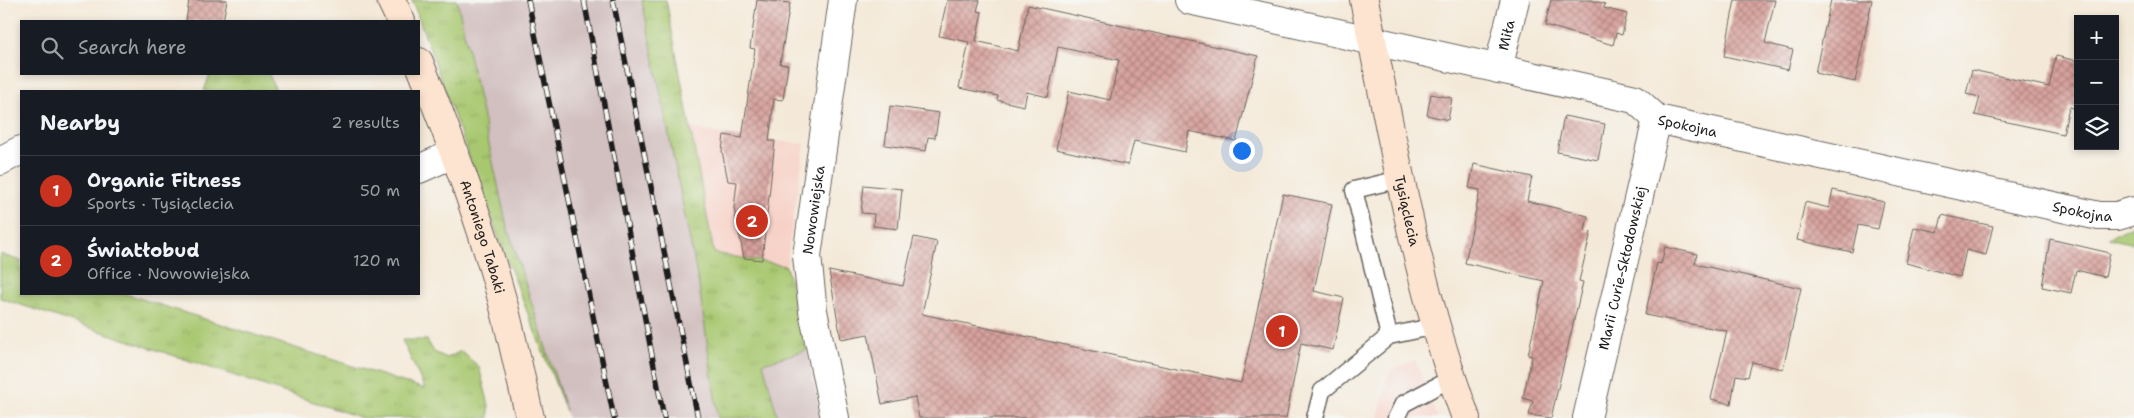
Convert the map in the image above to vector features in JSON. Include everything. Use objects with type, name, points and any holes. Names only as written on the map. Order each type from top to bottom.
[{"type":"street","points":[[391,0],[401,20]]},
{"type":"street","name":"Nowowiejska","points":[[835,418],[813,311],[807,256],[843,0]]},
{"type":"street","name":"Spokojna","points":[[1189,0],[1635,99],[1656,119],[2099,216],[2117,216],[2134,211]]},
{"type":"street","name":"Tysiąclecia","points":[[1364,0],[1414,241],[1436,326],[1466,418]]},
{"type":"street","name":"Miła","points":[[1498,70],[1515,0]]},
{"type":"street","name":"Antoniego Tabaki","points":[[420,65],[455,153],[503,303],[530,418]]},
{"type":"street","name":"Marii Curie-Skłodowskiej","points":[[1587,418],[1656,119]]},
{"type":"street","points":[[0,161],[20,151]]},
{"type":"street","points":[[420,169],[455,153]]},
{"type":"lane","points":[[1389,336],[1354,190],[1400,179]]},
{"type":"lane","points":[[1316,418],[1322,391],[1389,336],[1436,326]]},
{"type":"lane","points":[[1403,413],[1452,378]]},
{"type":"shaded area","points":[[457,0],[642,0],[699,286],[718,418],[568,418],[507,226]]},
{"type":"shaded area","points":[[690,127],[724,135],[805,144],[786,266],[714,253]]},
{"type":"shaded area","points":[[807,350],[821,418],[778,418],[763,363]]},
{"type":"shaded area","points":[[1415,360],[1438,418],[1378,418],[1390,371]]},
{"type":"green space","points":[[412,0],[457,0],[507,226],[566,411],[502,247]]},
{"type":"green space","points":[[642,0],[666,0],[714,253],[786,266],[807,350],[763,363],[778,418],[718,418],[699,286]]},
{"type":"green space","points":[[210,75],[269,75],[276,90],[204,90]]},
{"type":"green space","points":[[2134,225],[2134,244],[2108,238]]},
{"type":"green space","points":[[0,254],[20,261],[20,295],[129,295],[425,389],[402,340],[427,340],[434,352],[447,358],[461,351],[479,367],[489,405],[489,418],[362,418],[0,298]]},
{"type":"building","points":[[189,0],[227,0],[223,20],[186,20]]},
{"type":"building","points":[[757,0],[790,3],[780,64],[788,65],[783,100],[774,99],[769,141],[775,141],[762,260],[744,258],[734,208],[737,182],[728,181],[722,151],[724,135],[742,138],[755,49],[750,48]]},
{"type":"building","points":[[947,0],[980,0],[977,11],[982,12],[976,41],[1018,51],[1028,5],[1258,56],[1236,141],[1189,131],[1185,152],[1134,141],[1128,165],[1056,149],[1069,91],[1110,100],[1119,60],[1058,47],[1048,97],[1027,92],[1024,106],[997,100],[998,96],[959,88],[969,42],[939,36]]},
{"type":"building","points":[[1551,0],[1591,0],[1605,4],[1604,8],[1627,14],[1622,35],[1616,33],[1613,45],[1545,25]]},
{"type":"building","points":[[1735,0],[1775,0],[1765,43],[1793,50],[1788,70],[1724,56]]},
{"type":"building","points":[[1831,0],[1872,0],[1855,82],[1815,73]]},
{"type":"building","points":[[2056,56],[2074,60],[2074,108],[2069,107],[2063,134],[1975,115],[1980,97],[1966,94],[1972,70],[2049,87]]},
{"type":"building","points":[[1431,94],[1452,98],[1448,120],[1427,115]]},
{"type":"building","points":[[890,106],[939,113],[935,138],[928,137],[926,151],[885,145]]},
{"type":"building","points":[[1564,116],[1605,124],[1598,160],[1557,152]]},
{"type":"building","points":[[1474,164],[1532,177],[1527,201],[1588,216],[1585,231],[1591,232],[1579,281],[1583,282],[1551,418],[1529,415],[1533,401],[1523,398],[1532,356],[1528,355],[1544,281],[1465,263],[1480,190],[1469,188]]},
{"type":"building","points":[[864,185],[902,189],[898,229],[873,226],[874,214],[861,213]]},
{"type":"building","points":[[1833,190],[1884,202],[1878,229],[1858,225],[1852,252],[1797,240],[1805,202],[1829,208]]},
{"type":"building","points":[[1283,194],[1332,204],[1314,291],[1344,298],[1333,350],[1301,343],[1286,418],[919,418],[915,397],[882,404],[868,334],[841,339],[829,271],[903,286],[914,237],[937,242],[922,314],[1241,383]]},
{"type":"building","points":[[1942,215],[1993,226],[1986,255],[1966,250],[1960,277],[1906,263],[1914,227],[1938,232]]},
{"type":"building","points":[[2050,239],[2110,253],[2105,277],[2076,270],[2071,293],[2042,287]]},
{"type":"building","points":[[1665,247],[1697,254],[1695,264],[1801,288],[1783,369],[1752,362],[1748,377],[1736,375],[1731,404],[1711,399],[1727,331],[1645,315],[1657,263],[1661,264]]},
{"type":"railway","points":[[528,0],[614,418]]},
{"type":"railway","points":[[584,0],[664,418]]},
{"type":"railway","points":[[613,0],[698,418]]},
{"type":"place","name":"Światłobud","points":[[752,221]]},
{"type":"place","name":"Organic Fitness","points":[[1282,331]]}]
